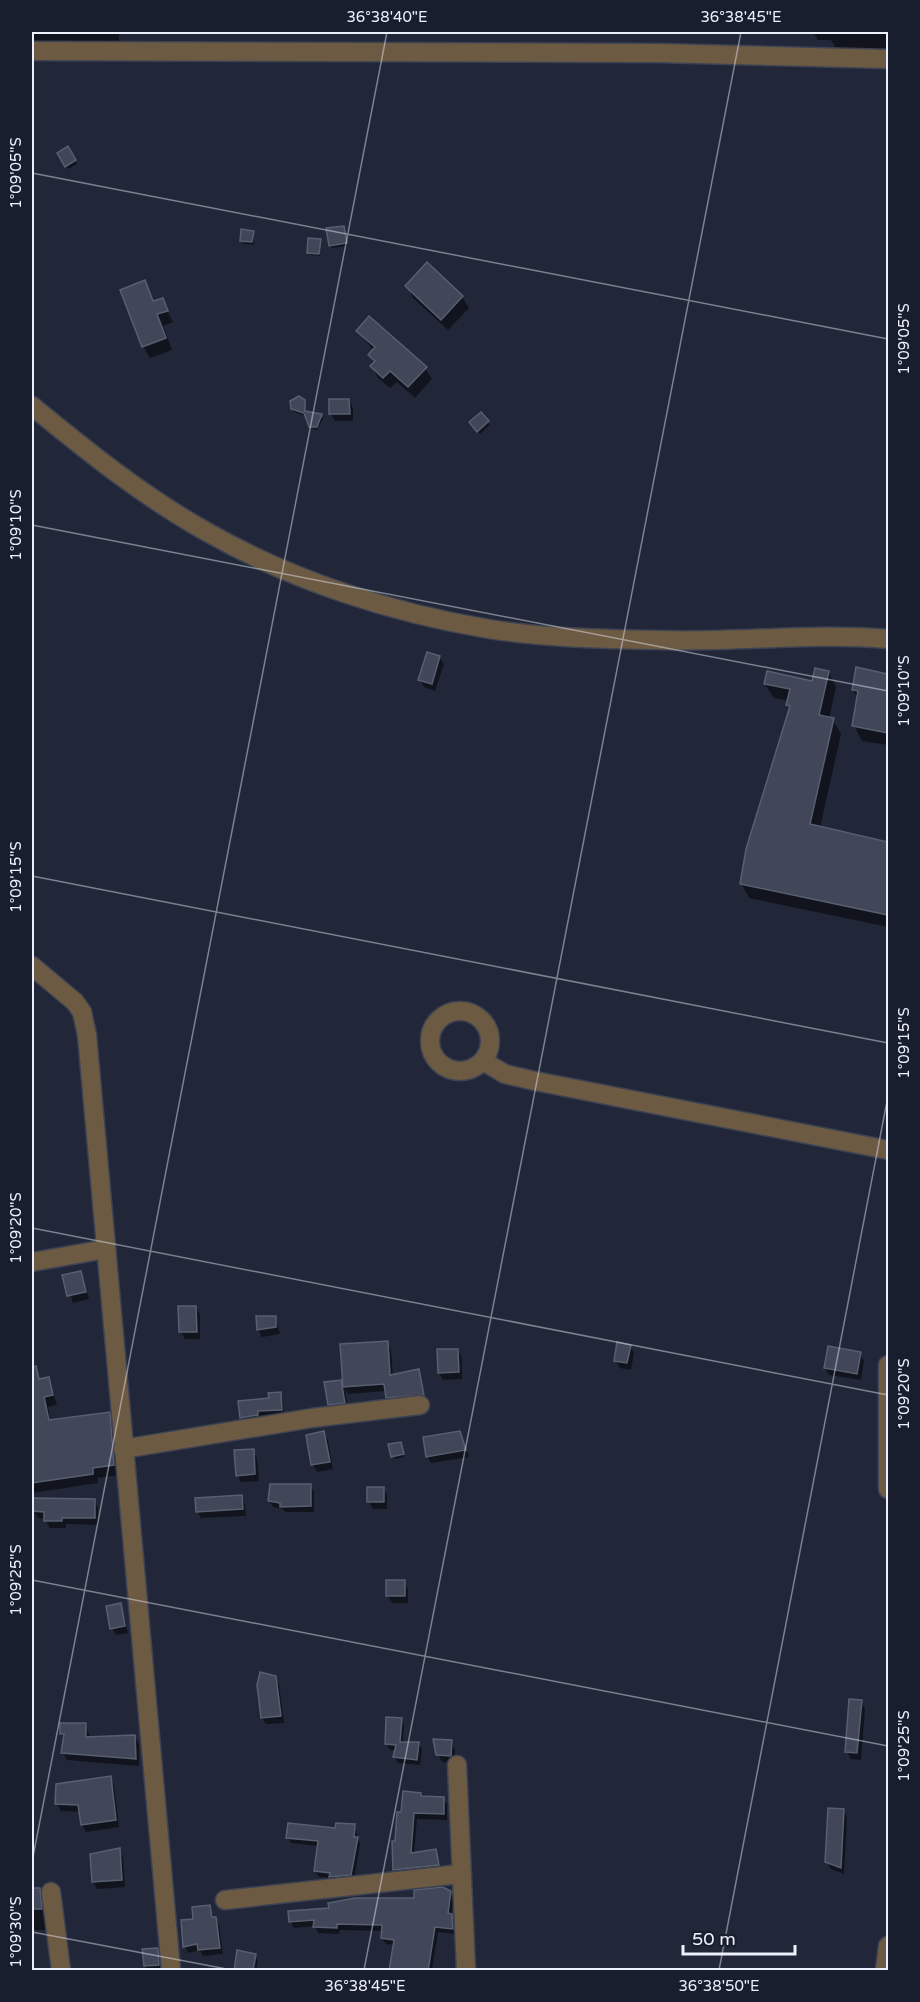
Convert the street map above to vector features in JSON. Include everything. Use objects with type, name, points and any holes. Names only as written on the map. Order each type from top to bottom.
[{"type":"street","points":[[32,51],[647,53],[888,59]]},
{"type":"street","points":[[32,406],[134,484],[206,532],[266,562],[344,592],[416,615],[490,629],[567,636],[661,640],[784,637],[888,639]]},
{"type":"street","points":[[32,966],[75,1002],[84,1022],[171,1971]]},
{"type":"street","points":[[483,1061],[505,1074],[535,1081],[888,1150]]},
{"type":"street","points":[[32,1262],[106,1249]]},
{"type":"street","points":[[888,1365],[888,1489]]},
{"type":"street","points":[[123,1449],[312,1418],[420,1405]]},
{"type":"street","points":[[457,1765],[466,1971]]},
{"type":"street","points":[[225,1900],[460,1874]]},
{"type":"street","points":[[51,1892],[61,1971]]},
{"type":"street","points":[[885,1971],[888,1946]]},
{"type":"building","points":[[68,146],[76,160],[65,167],[57,153]]},
{"type":"building","points":[[344,226],[347,243],[329,246],[326,228]]},
{"type":"building","points":[[241,229],[254,231],[252,242],[240,241]]},
{"type":"building","points":[[308,238],[321,239],[319,254],[307,253]]},
{"type":"building","points":[[427,262],[463,296],[441,320],[405,286]]},
{"type":"building","points":[[145,280],[153,301],[163,298],[168,311],[157,314],[166,338],[142,347],[120,290]]},
{"type":"building","points":[[369,316],[427,367],[408,387],[390,371],[383,378],[370,366],[375,361],[368,355],[375,347],[356,331]]},
{"type":"building","points":[[299,396],[305,400],[305,411],[322,414],[317,427],[309,427],[304,413],[291,409],[290,401]]},
{"type":"building","points":[[329,399],[349,399],[350,414],[329,414]]},
{"type":"building","points":[[481,412],[489,421],[477,432],[469,422]]},
{"type":"building","points":[[427,652],[440,656],[432,684],[418,680]]},
{"type":"building","points":[[856,667],[888,674],[888,733],[852,726],[858,691],[852,690]]},
{"type":"building","points":[[815,668],[829,671],[819,715],[834,718],[810,824],[888,842],[888,915],[740,884],[746,849],[790,706],[786,705],[790,689],[764,684],[767,671],[812,681]]},
{"type":"building","points":[[81,1271],[86,1292],[67,1296],[62,1275]]},
{"type":"building","points":[[178,1306],[196,1306],[197,1332],[179,1332]]},
{"type":"building","points":[[256,1316],[276,1316],[276,1327],[257,1330]]},
{"type":"building","points":[[388,1341],[390,1375],[419,1369],[424,1395],[386,1398],[384,1384],[343,1387],[340,1344]]},
{"type":"building","points":[[617,1342],[631,1345],[627,1363],[614,1361]]},
{"type":"building","points":[[828,1346],[861,1352],[857,1374],[824,1368]]},
{"type":"building","points":[[437,1349],[458,1349],[459,1372],[438,1373]]},
{"type":"building","points":[[36,1366],[39,1379],[49,1377],[53,1395],[44,1397],[49,1420],[110,1412],[114,1465],[93,1468],[93,1474],[32,1483],[32,1367]]},
{"type":"building","points":[[341,1380],[345,1403],[328,1405],[324,1382]]},
{"type":"building","points":[[281,1392],[282,1410],[258,1411],[258,1415],[240,1418],[238,1401],[269,1398],[268,1393]]},
{"type":"building","points":[[324,1431],[330,1462],[311,1465],[306,1435]]},
{"type":"building","points":[[460,1431],[466,1450],[426,1457],[423,1437]]},
{"type":"building","points":[[401,1442],[404,1454],[391,1457],[388,1444]]},
{"type":"building","points":[[254,1449],[255,1474],[236,1476],[234,1450]]},
{"type":"building","points":[[270,1484],[311,1484],[311,1506],[280,1507],[280,1503],[268,1501]]},
{"type":"building","points":[[367,1487],[384,1487],[384,1502],[367,1502]]},
{"type":"building","points":[[242,1495],[243,1509],[196,1512],[195,1498]]},
{"type":"building","points":[[32,1498],[95,1499],[95,1518],[62,1518],[62,1521],[44,1521],[44,1512],[32,1511]]},
{"type":"building","points":[[386,1580],[405,1580],[405,1596],[386,1596]]},
{"type":"building","points":[[121,1603],[125,1626],[110,1629],[106,1606]]},
{"type":"building","points":[[260,1672],[276,1676],[281,1716],[261,1718],[257,1685]]},
{"type":"building","points":[[849,1699],[862,1700],[857,1753],[845,1752]]},
{"type":"building","points":[[386,1717],[402,1718],[400,1742],[419,1742],[417,1760],[393,1757],[396,1745],[385,1744]]},
{"type":"building","points":[[60,1723],[86,1723],[86,1737],[135,1735],[136,1759],[61,1753],[64,1734],[60,1734]]},
{"type":"building","points":[[433,1739],[452,1740],[451,1756],[436,1755]]},
{"type":"building","points":[[111,1776],[116,1820],[81,1825],[78,1805],[55,1804],[56,1784]]},
{"type":"building","points":[[403,1791],[421,1793],[421,1796],[444,1797],[444,1814],[414,1813],[411,1853],[436,1849],[439,1865],[393,1870],[392,1841],[395,1841],[397,1812],[401,1812]]},
{"type":"building","points":[[828,1808],[844,1809],[841,1868],[825,1862]]},
{"type":"building","points":[[288,1823],[335,1828],[336,1823],[355,1824],[354,1837],[358,1837],[351,1875],[329,1877],[330,1873],[314,1871],[318,1841],[286,1838]]},
{"type":"building","points":[[120,1848],[122,1880],[92,1882],[90,1854]]},
{"type":"building","points":[[442,1887],[451,1891],[448,1913],[452,1914],[453,1929],[435,1927],[428,1971],[389,1971],[394,1940],[381,1938],[382,1925],[337,1924],[337,1928],[313,1927],[314,1920],[289,1922],[288,1911],[329,1908],[328,1903],[355,1898],[414,1898],[414,1890]]},
{"type":"building","points":[[32,1888],[40,1888],[42,1909],[32,1909]]},
{"type":"building","points":[[210,1905],[212,1917],[216,1917],[220,1948],[198,1950],[197,1944],[183,1947],[181,1920],[193,1919],[192,1907]]},
{"type":"building","points":[[158,1948],[159,1965],[144,1966],[142,1949]]},
{"type":"building","points":[[237,1950],[256,1954],[253,1971],[234,1971]]}]
